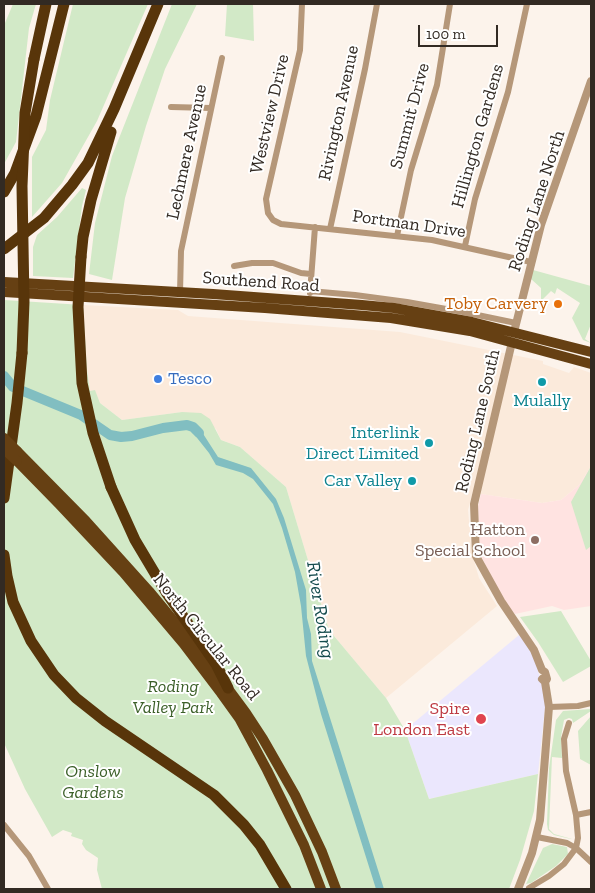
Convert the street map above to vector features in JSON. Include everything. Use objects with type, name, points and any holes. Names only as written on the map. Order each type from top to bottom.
[{"type":"highway","points":[[4,498],[15,422],[24,327],[22,186],[25,113],[46,4]]},
{"type":"highway","points":[[4,192],[16,173],[36,116],[64,4]]},
{"type":"highway","points":[[4,249],[44,218],[88,163],[114,109],[158,4]]},
{"type":"highway","points":[[98,172],[165,4]]},
{"type":"highway","points":[[152,17],[118,107],[98,172],[83,238],[78,307],[82,383],[93,433],[111,487],[135,540],[166,592],[216,664],[228,688]]},
{"type":"highway","name":"Southend Road","points":[[4,282],[180,293],[309,296],[425,313],[514,332]]},
{"type":"highway","name":"Southend Road","points":[[4,292],[358,314],[514,332]]},
{"type":"highway","points":[[514,332],[591,352]]},
{"type":"highway","points":[[514,332],[591,364]]},
{"type":"highway","name":"North Circular Road","points":[[4,438],[17,456],[123,572],[168,625],[239,718],[304,845],[321,889]]},
{"type":"highway","name":"North Circular Road","points":[[4,449],[17,456],[76,510],[184,632],[228,688],[264,739],[295,795],[322,852],[336,889]]},
{"type":"highway","points":[[4,555],[13,602],[38,652],[63,686],[87,708],[214,795],[234,814],[260,845],[286,889]]},
{"type":"street","name":"Westview Drive","points":[[280,224],[273,220],[268,213],[266,199],[300,50],[302,4]]},
{"type":"street","name":"Rivington Avenue","points":[[330,229],[365,69],[377,4]]},
{"type":"street","name":"Summit Drive","points":[[398,236],[411,170],[436,85],[450,4]]},
{"type":"street","name":"Hillington Gardens","points":[[465,246],[475,199],[508,92],[527,4]]},
{"type":"street","name":"Lechmere Avenue","points":[[180,293],[180,251],[222,58]]},
{"type":"street","name":"Roding Lane North","points":[[514,332],[541,225],[591,81]]},
{"type":"street","points":[[172,107],[211,108]]},
{"type":"street","name":"Portman Drive","points":[[280,224],[432,240],[531,262]]},
{"type":"street","points":[[309,296],[315,227]]},
{"type":"street","points":[[234,266],[273,262],[301,273],[311,274]]},
{"type":"street","name":"Roding Lane South","points":[[514,332],[474,504],[476,556],[501,601],[531,644],[547,679],[545,682],[549,707],[542,803],[537,837],[526,872],[518,889]]},
{"type":"street","points":[[549,707],[582,707],[591,704]]},
{"type":"street","points":[[529,888],[564,864],[576,848],[578,838],[576,815],[566,771],[564,739],[569,722]]},
{"type":"street","points":[[576,815],[591,812]]},
{"type":"street","points":[[4,825],[29,856],[48,889]]},
{"type":"street","points":[[537,837],[567,843],[576,848],[591,862]]},
{"type":"shaded area","points":[[83,305],[178,310],[188,316],[400,332],[543,361],[543,364],[569,373],[574,367],[591,373],[591,466],[579,485],[561,500],[542,503],[481,494],[473,491],[468,510],[472,554],[479,578],[497,606],[386,698],[329,630],[286,487],[240,447],[221,440],[216,429],[182,412],[122,420],[100,403],[95,391],[90,391]]},
{"type":"shaded area","name":"Hatton Special School","points":[[591,466],[591,606],[564,610],[552,606],[515,614],[504,602],[480,554],[478,506],[481,494],[542,503],[561,500],[579,485]]},
{"type":"shaded area","name":"Spire London East","points":[[519,635],[526,640],[535,661],[545,694],[538,774],[429,799],[405,730]]},
{"type":"green space","points":[[13,4],[36,4],[29,28],[16,142],[4,164],[4,32],[5,23]]},
{"type":"green space","points":[[73,4],[148,4],[97,121],[62,183],[32,217],[32,157],[46,130],[50,100]]},
{"type":"green space","points":[[172,4],[197,4],[165,69],[146,126],[125,198],[112,280],[89,274],[95,223],[112,156]]},
{"type":"green space","points":[[227,4],[253,4],[254,41],[225,36]]},
{"type":"green space","points":[[82,188],[86,190],[82,206],[73,278],[33,276],[33,247],[37,235],[57,217]]},
{"type":"green space","points":[[533,270],[591,286],[591,324],[585,339],[591,343],[583,340],[572,318],[580,303],[557,288],[555,294],[551,291],[541,301],[541,288],[531,279]]},
{"type":"green space","name":"Roding Valley Park","points":[[4,300],[83,305],[90,391],[95,390],[100,403],[122,420],[182,412],[201,413],[210,419],[221,440],[240,447],[286,487],[329,630],[386,698],[405,730],[429,799],[538,774],[534,811],[520,860],[509,889],[102,889],[97,870],[98,858],[86,850],[82,844],[83,840],[71,836],[72,833],[63,830],[52,837],[25,789],[4,743]]},
{"type":"green space","points":[[591,466],[591,546],[586,550],[571,502]]},
{"type":"green space","points":[[561,611],[591,661],[591,666],[563,682],[520,617]]},
{"type":"green space","points":[[591,709],[591,711],[573,723],[572,719],[569,718],[564,720],[561,737],[562,758],[552,757],[549,829],[554,834],[571,839],[554,835],[548,830],[547,824],[549,768],[556,720],[563,711]]},
{"type":"green space","points":[[591,716],[591,765],[580,759],[578,731]]},
{"type":"green space","points":[[552,844],[567,847],[568,854],[556,866],[531,883],[526,884],[543,848]]},
{"type":"water","points":[[189,421],[200,429],[218,457],[251,468],[276,499],[284,518],[306,590],[312,661],[384,889],[376,889],[321,714],[306,656],[301,606],[295,572],[273,504],[253,479],[243,473],[216,465],[190,429]]},
{"type":"waterway","name":"River Roding","points":[[4,376],[13,387],[81,415],[110,435],[132,436],[163,428],[187,425],[193,427],[199,433]]},
{"type":"place","name":"Toby Carvery","points":[[558,304]]},
{"type":"place","name":"Tesco","points":[[158,379]]},
{"type":"place","name":"Mulally","points":[[542,382]]},
{"type":"place","name":"Interlink Direct Limited","points":[[429,443]]},
{"type":"place","name":"Car Valley","points":[[412,481]]},
{"type":"place","name":"Hatton Special School","points":[[535,540]]},
{"type":"place","name":"Spire London East","points":[[481,719]]},
{"type":"park label","name":"Onslow Gardens","points":[[93,782]]}]
